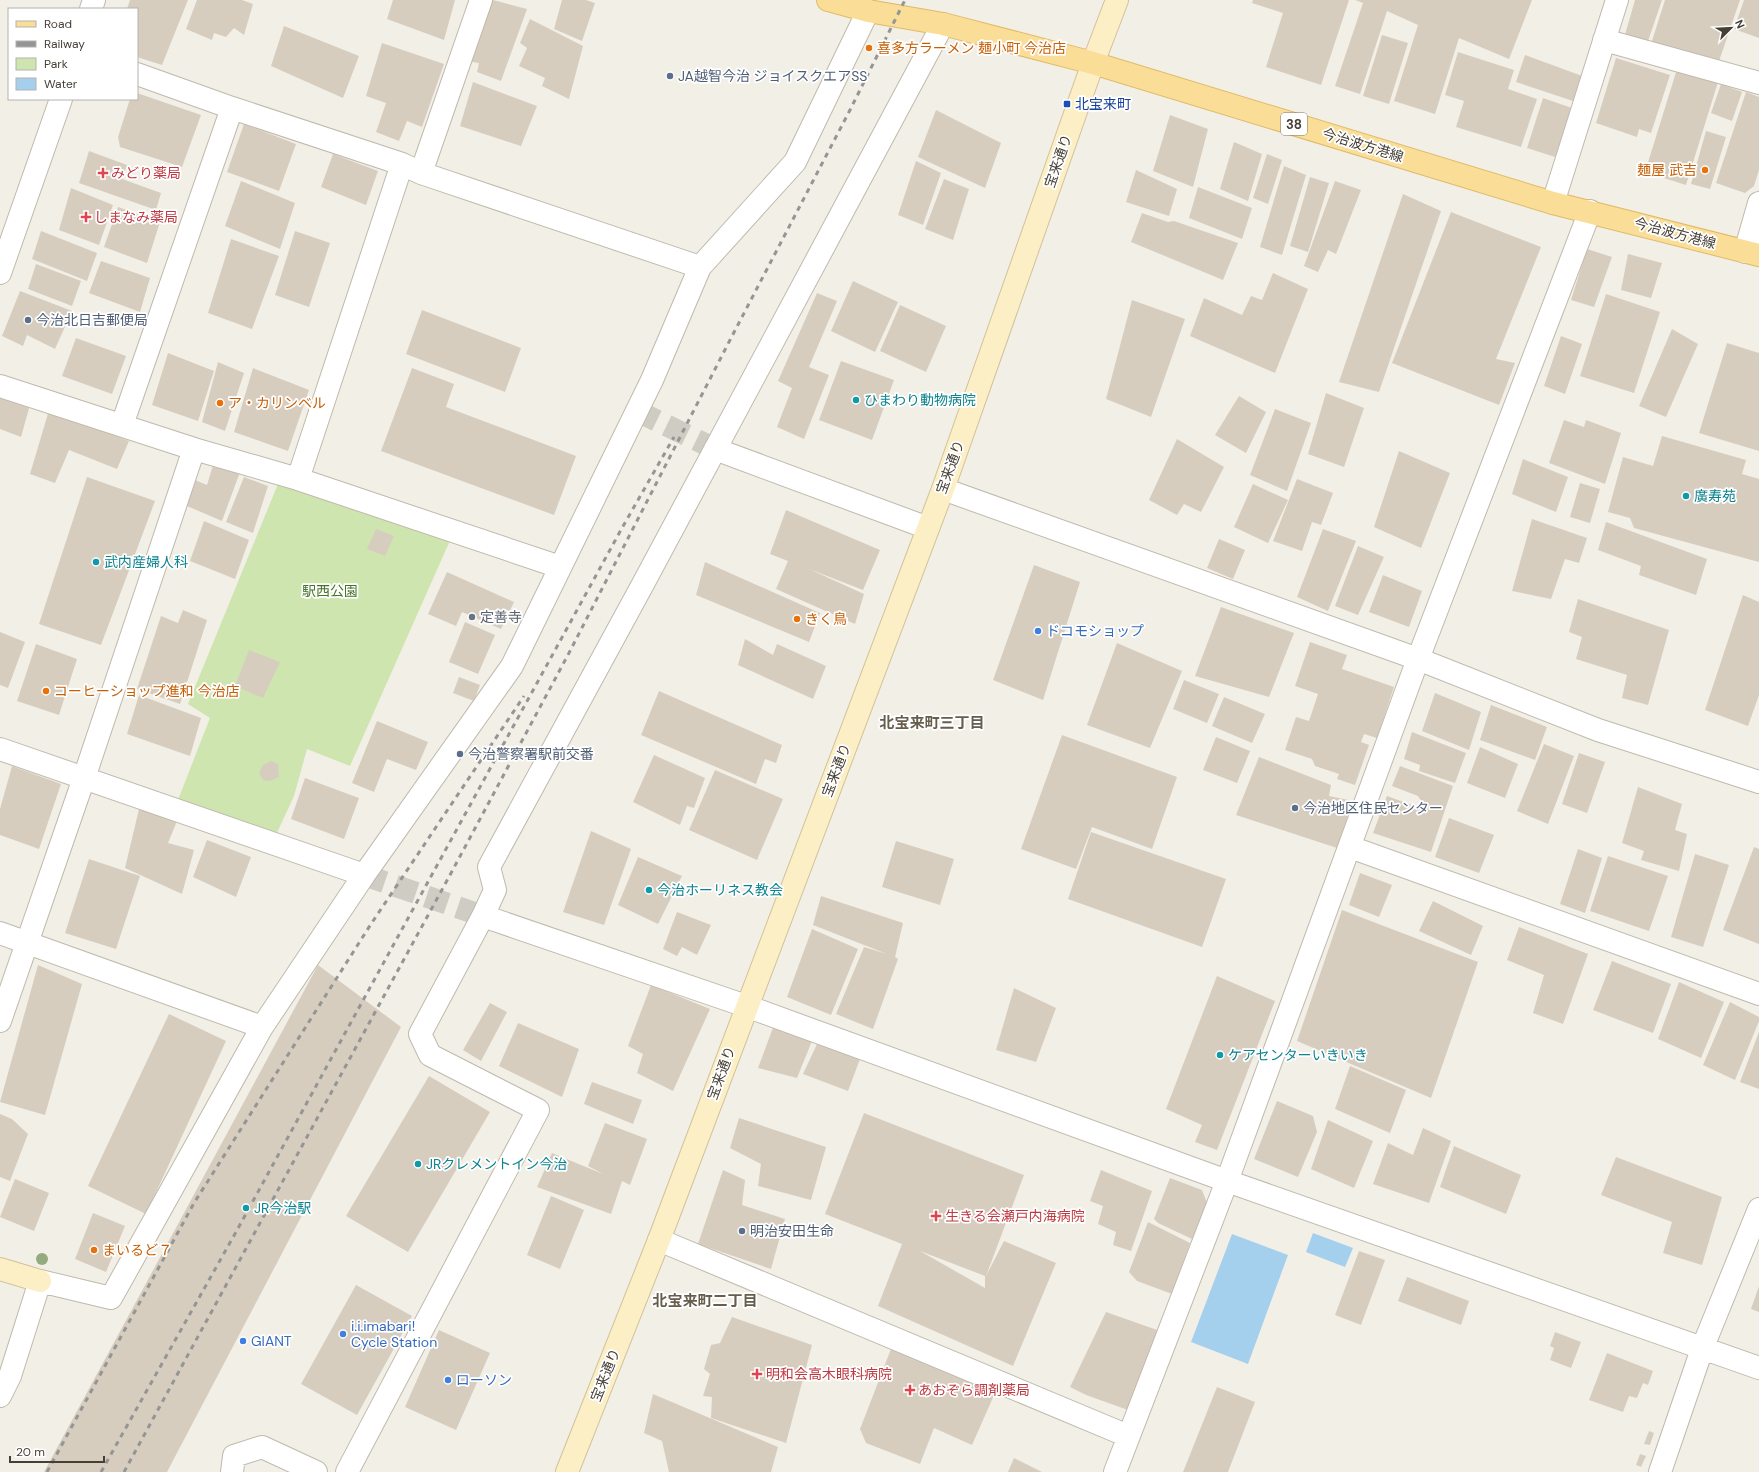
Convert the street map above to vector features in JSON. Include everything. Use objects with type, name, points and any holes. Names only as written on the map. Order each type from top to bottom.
[{"type":"main road","name":"今治波方港線","points":[[828,0],[868,11],[943,24],[1093,63],[1553,203],[1590,211],[1752,254]]},
{"type":"street","points":[[298,479],[411,169],[482,0]]},
{"type":"street","name":"宝来通り","points":[[567,1472],[659,1240],[746,1006],[943,489],[1093,63],[1117,0]]},
{"type":"street","points":[[1553,203],[1617,0]]},
{"type":"street","points":[[0,1269],[40,1281],[111,1298],[262,1027],[364,875],[512,666],[652,380],[700,267],[795,162],[868,11]]},
{"type":"street","points":[[347,1472],[538,1110],[430,1055],[420,1034],[483,916],[494,890],[489,867],[943,24]]},
{"type":"street","points":[[1604,40],[1759,83]]},
{"type":"street","points":[[138,74],[232,108],[700,267]]},
{"type":"street","points":[[0,273],[4,244],[61,100]]},
{"type":"street","points":[[122,425],[232,108]]},
{"type":"street","points":[[1752,254],[1759,203]]},
{"type":"street","points":[[1115,1472],[1227,1181],[1418,659],[1590,211]]},
{"type":"street","points":[[0,386],[194,449],[298,479],[560,567]]},
{"type":"street","points":[[0,1021],[84,778],[194,449]]},
{"type":"street","points":[[715,449],[928,528]]},
{"type":"street","points":[[943,489],[1418,659],[1598,730],[1759,782]]},
{"type":"street","points":[[0,749],[364,875]]},
{"type":"street","points":[[1350,847],[1759,994]]},
{"type":"street","points":[[483,916],[746,1006],[1227,1181],[1759,1368]]},
{"type":"street","points":[[0,933],[27,944],[262,1027]]},
{"type":"street","points":[[1660,1472],[1702,1349],[1759,1209]]},
{"type":"street","points":[[659,1240],[1128,1436]]},
{"type":"street","points":[[0,1396],[10,1376],[40,1281]]},
{"type":"street","points":[[232,1472],[234,1456],[262,1447],[316,1472]]},
{"type":"green space","name":"駅西公園","points":[[280,479],[452,536],[350,766],[307,749],[294,796],[275,837],[176,805],[210,718],[188,704]]},
{"type":"water","points":[[1313,1233],[1353,1248],[1345,1267],[1306,1252]]},
{"type":"water","points":[[1232,1234],[1288,1255],[1248,1364],[1191,1342]]},
{"type":"building","points":[[130,0],[188,0],[162,65],[138,57],[138,8],[127,8]]},
{"type":"building","points":[[197,0],[242,0],[253,4],[244,35],[234,28],[226,37],[214,33],[212,40],[186,29]]},
{"type":"building","points":[[393,0],[455,0],[444,40],[387,19]]},
{"type":"building","points":[[493,0],[527,9],[501,81],[477,72],[479,63],[472,62]]},
{"type":"building","points":[[562,0],[586,0],[595,3],[582,41],[554,29]]},
{"type":"building","points":[[1253,0],[1349,0],[1321,85],[1266,67],[1283,13],[1252,3]]},
{"type":"building","points":[[1355,0],[1532,0],[1509,59],[1459,38],[1435,114],[1394,101],[1418,25],[1387,11],[1360,94],[1335,86],[1363,3]]},
{"type":"building","points":[[1635,0],[1662,0],[1646,47],[1624,38]]},
{"type":"building","points":[[1665,0],[1740,0],[1717,67],[1650,47]]},
{"type":"building","points":[[1744,0],[1759,0],[1759,38],[1734,29]]},
{"type":"building","points":[[530,19],[583,46],[569,99],[542,86],[545,78],[519,66],[527,48],[520,43]]},
{"type":"building","points":[[284,26],[359,56],[343,98],[271,66]]},
{"type":"building","points":[[1382,35],[1408,43],[1389,104],[1363,96]]},
{"type":"building","points":[[382,43],[444,64],[422,127],[407,121],[399,141],[376,132],[386,103],[366,96]]},
{"type":"building","points":[[1458,52],[1514,70],[1508,89],[1537,99],[1521,147],[1456,127],[1464,101],[1445,95]]},
{"type":"building","points":[[1525,55],[1585,77],[1576,102],[1516,82]]},
{"type":"building","points":[[1616,58],[1670,75],[1651,133],[1639,129],[1637,137],[1596,123]]},
{"type":"building","points":[[1677,69],[1718,82],[1686,185],[1645,172]]},
{"type":"building","points":[[473,82],[537,106],[521,146],[460,126]]},
{"type":"building","points":[[1721,84],[1742,92],[1732,121],[1711,113]]},
{"type":"building","points":[[1746,92],[1759,97],[1759,170],[1754,186],[1745,193],[1716,183]]},
{"type":"building","points":[[138,93],[201,115],[182,167],[120,147],[118,137],[130,100],[138,100]]},
{"type":"building","points":[[1543,98],[1572,108],[1555,157],[1527,148]]},
{"type":"building","points":[[936,110],[1001,143],[985,188],[918,157]]},
{"type":"building","points":[[1170,115],[1208,129],[1193,187],[1153,171]]},
{"type":"building","points":[[244,124],[296,144],[279,191],[227,172]]},
{"type":"building","points":[[1706,131],[1726,137],[1710,189],[1691,184]]},
{"type":"building","points":[[1234,142],[1262,154],[1248,201],[1220,189]]},
{"type":"building","points":[[89,151],[127,165],[122,179],[161,193],[156,210],[79,183]]},
{"type":"building","points":[[333,154],[378,171],[366,205],[321,187]]},
{"type":"building","points":[[1267,154],[1282,160],[1268,204],[1253,198]]},
{"type":"building","points":[[916,161],[941,173],[923,225],[898,215]]},
{"type":"building","points":[[1284,166],[1306,175],[1282,255],[1260,247]]},
{"type":"building","points":[[1136,170],[1177,189],[1169,216],[1126,202]]},
{"type":"building","points":[[1310,177],[1329,183],[1308,252],[1290,246]]},
{"type":"building","points":[[944,179],[969,189],[953,240],[925,229]]},
{"type":"building","points":[[241,181],[295,203],[280,249],[225,226]]},
{"type":"building","points":[[1335,181],[1361,190],[1336,254],[1328,250],[1318,272],[1304,266]]},
{"type":"building","points":[[1198,187],[1252,208],[1242,239],[1189,218]]},
{"type":"building","points":[[71,188],[113,205],[99,245],[59,230]]},
{"type":"building","points":[[1403,194],[1441,211],[1379,392],[1339,382]]},
{"type":"building","points":[[118,207],[160,222],[147,263],[104,247]]},
{"type":"building","points":[[1451,212],[1541,247],[1496,359],[1515,363],[1499,405],[1392,363]]},
{"type":"building","points":[[1142,213],[1168,222],[1174,221],[1238,243],[1223,280],[1131,242]]},
{"type":"building","points":[[41,231],[97,253],[87,281],[32,259]]},
{"type":"building","points":[[295,231],[330,243],[309,307],[275,295]]},
{"type":"building","points":[[231,239],[279,256],[252,329],[208,313]]},
{"type":"building","points":[[1587,249],[1612,257],[1594,307],[1571,300]]},
{"type":"building","points":[[1628,254],[1662,263],[1651,298],[1621,290]]},
{"type":"building","points":[[101,261],[150,278],[140,312],[89,293]]},
{"type":"building","points":[[36,264],[81,281],[72,306],[28,289]]},
{"type":"building","points":[[1273,273],[1308,289],[1275,373],[1190,336],[1204,298],[1242,315],[1251,296],[1262,300]]},
{"type":"building","points":[[853,281],[898,302],[875,352],[831,331]]},
{"type":"building","points":[[20,291],[72,311],[55,349],[27,335],[23,346],[2,336]]},
{"type":"building","points":[[817,293],[837,301],[809,367],[829,375],[804,439],[777,427],[792,388],[778,381]]},
{"type":"building","points":[[1606,294],[1660,312],[1634,393],[1580,376]]},
{"type":"building","points":[[1132,300],[1185,319],[1151,417],[1106,399]]},
{"type":"building","points":[[900,305],[946,326],[926,372],[880,351]]},
{"type":"building","points":[[422,310],[521,348],[505,392],[406,354]]},
{"type":"building","points":[[1672,329],[1698,344],[1666,417],[1639,406]]},
{"type":"building","points":[[1561,336],[1582,344],[1565,394],[1544,386]]},
{"type":"building","points":[[76,338],[126,356],[112,394],[62,376]]},
{"type":"building","points":[[1727,343],[1759,353],[1759,451],[1699,433]]},
{"type":"building","points":[[168,353],[214,371],[198,421],[152,405]]},
{"type":"building","name":"ひまわり動物病院","points":[[841,361],[894,380],[872,440],[819,420]]},
{"type":"building","points":[[218,362],[244,373],[225,431],[202,422]]},
{"type":"building","points":[[253,368],[309,390],[288,451],[234,432]]},
{"type":"building","points":[[412,368],[454,384],[446,407],[576,456],[554,515],[381,451]]},
{"type":"building","points":[[1326,393],[1364,408],[1344,467],[1308,454]]},
{"type":"building","points":[[0,394],[30,405],[21,437],[0,429]]},
{"type":"building","points":[[1239,396],[1266,412],[1246,453],[1215,435]]},
{"type":"building","points":[[1275,409],[1311,423],[1287,491],[1250,475]]},
{"type":"building","points":[[49,410],[129,441],[117,469],[69,450],[55,483],[30,474]]},
{"type":"building","points":[[1564,420],[1584,427],[1586,420],[1621,433],[1605,484],[1549,463]]},
{"type":"building","name":"廣寿苑","points":[[1662,436],[1746,460],[1742,474],[1759,479],[1759,562],[1634,528],[1630,518],[1608,512],[1623,457],[1653,466]]},
{"type":"building","points":[[1177,439],[1224,467],[1201,512],[1184,504],[1177,515],[1149,500]]},
{"type":"building","points":[[1399,451],[1450,473],[1421,548],[1374,527]]},
{"type":"building","points":[[1523,459],[1568,477],[1556,512],[1512,494]]},
{"type":"building","points":[[214,462],[240,472],[222,521],[187,506],[195,480],[207,485]]},
{"type":"building","name":"武内産婦人科","points":[[87,477],[155,501],[101,645],[39,624]]},
{"type":"building","points":[[244,477],[268,486],[253,533],[226,522]]},
{"type":"building","points":[[1297,479],[1333,493],[1321,525],[1312,522],[1302,551],[1273,541]]},
{"type":"building","points":[[1580,483],[1600,489],[1590,523],[1570,517]]},
{"type":"building","points":[[1253,484],[1288,500],[1268,543],[1234,527]]},
{"type":"building","points":[[786,510],[880,550],[863,590],[809,569],[864,594],[855,624],[776,589],[788,561],[770,554]]},
{"type":"building","points":[[1532,519],[1587,538],[1579,563],[1565,559],[1551,599],[1512,591]]},
{"type":"building","points":[[204,521],[249,540],[235,579],[190,561]]},
{"type":"building","points":[[1606,522],[1707,559],[1696,595],[1639,575],[1641,566],[1598,550]]},
{"type":"building","points":[[376,529],[394,536],[385,556],[367,549]]},
{"type":"building","points":[[1323,529],[1356,541],[1328,611],[1297,597]]},
{"type":"building","points":[[1219,539],[1245,550],[1233,579],[1207,568]]},
{"type":"building","points":[[1358,546],[1384,557],[1358,615],[1335,606]]},
{"type":"building","points":[[705,562],[820,613],[809,642],[696,595]]},
{"type":"building","name":"ドコモショップ","points":[[1034,565],[1080,582],[1043,700],[993,680]]},
{"type":"building","points":[[447,572],[514,602],[501,629],[462,612],[456,626],[428,614]]},
{"type":"building","points":[[1383,575],[1422,591],[1409,627],[1369,612]]},
{"type":"building","points":[[1743,595],[1759,602],[1759,695],[1748,726],[1705,710]]},
{"type":"building","points":[[1578,599],[1669,630],[1648,705],[1622,698],[1627,675],[1576,659],[1582,637],[1569,632]]},
{"type":"building","points":[[1221,607],[1294,633],[1269,697],[1195,676]]},
{"type":"building","points":[[183,610],[207,620],[180,704],[137,689],[161,616],[178,623]]},
{"type":"building","points":[[465,622],[495,635],[478,674],[449,662]]},
{"type":"building","points":[[0,632],[25,642],[8,688],[0,685]]},
{"type":"building","points":[[745,639],[773,655],[777,644],[826,666],[813,699],[738,665]]},
{"type":"building","points":[[1310,642],[1347,655],[1342,669],[1394,687],[1377,738],[1364,734],[1361,742],[1369,745],[1355,785],[1337,779],[1339,774],[1315,766],[1312,759],[1285,750],[1296,717],[1309,721],[1318,694],[1295,686]]},
{"type":"building","points":[[1117,643],[1182,671],[1150,748],[1087,725]]},
{"type":"building","points":[[36,644],[77,659],[59,715],[17,701]]},
{"type":"building","points":[[249,650],[280,662],[263,698],[235,686]]},
{"type":"building","points":[[459,677],[480,685],[474,701],[453,693]]},
{"type":"building","points":[[1184,680],[1219,694],[1207,723],[1173,709]]},
{"type":"building","points":[[659,691],[782,745],[776,763],[765,759],[756,784],[641,735]]},
{"type":"building","points":[[1435,693],[1481,712],[1469,750],[1422,731]]},
{"type":"building","points":[[139,695],[201,718],[190,756],[127,734]]},
{"type":"building","points":[[1224,697],[1265,714],[1252,743],[1212,726]]},
{"type":"building","points":[[1491,705],[1547,727],[1535,760],[1480,740]]},
{"type":"building","points":[[377,721],[428,742],[416,770],[387,759],[374,792],[352,783]]},
{"type":"building","points":[[1412,732],[1466,753],[1455,783],[1419,771],[1420,765],[1404,759]]},
{"type":"building","points":[[1062,735],[1177,777],[1152,849],[1092,827],[1076,869],[1021,849]]},
{"type":"building","points":[[1216,737],[1250,751],[1237,783],[1203,770]]},
{"type":"building","points":[[1544,744],[1574,756],[1548,824],[1517,811]]},
{"type":"building","points":[[1480,747],[1518,764],[1505,798],[1467,783]]},
{"type":"building","points":[[1579,753],[1605,762],[1587,813],[1562,804]]},
{"type":"building","points":[[654,755],[705,778],[694,808],[687,806],[680,825],[633,802]]},
{"type":"building","name":"今治地区住民センター","points":[[1259,757],[1331,785],[1329,796],[1353,801],[1337,848],[1236,815]]},
{"type":"building","points":[[271,761],[278,764],[279,777],[270,781],[263,780],[259,773],[263,765]]},
{"type":"building","points":[[12,766],[61,784],[39,849],[0,835],[0,809]]},
{"type":"building","points":[[1400,766],[1453,786],[1431,852],[1373,833],[1387,796],[1423,809],[1424,805],[1418,796],[1392,786]]},
{"type":"building","points":[[715,770],[783,799],[757,860],[689,830]]},
{"type":"building","points":[[305,778],[359,798],[344,839],[291,819]]},
{"type":"building","points":[[1638,787],[1682,804],[1675,830],[1687,834],[1679,871],[1641,860],[1644,851],[1622,843]]},
{"type":"building","points":[[139,809],[177,821],[168,843],[194,850],[182,894],[125,868]]},
{"type":"building","points":[[1449,818],[1494,835],[1479,873],[1435,857]]},
{"type":"building","points":[[591,831],[631,849],[604,925],[563,912]]},
{"type":"building","points":[[1091,832],[1226,879],[1202,947],[1068,899]]},
{"type":"building","points":[[207,840],[251,857],[236,897],[193,877]]},
{"type":"building","points":[[896,841],[954,859],[940,905],[882,887]]},
{"type":"building","points":[[1754,847],[1759,849],[1759,944],[1723,930]]},
{"type":"building","points":[[1578,849],[1602,858],[1585,913],[1560,904]]},
{"type":"building","points":[[1695,854],[1729,865],[1703,947],[1671,937]]},
{"type":"building","points":[[1608,856],[1668,876],[1649,931],[1590,911]]},
{"type":"building","name":"今治ホーリネス教会","points":[[638,857],[682,876],[658,924],[618,905]]},
{"type":"building","points":[[89,859],[140,876],[116,949],[65,933]]},
{"type":"building","points":[[1360,873],[1392,885],[1379,917],[1349,905]]},
{"type":"building","points":[[821,896],[903,923],[895,957],[898,959],[873,1029],[836,1014],[864,947],[887,954],[813,925]]},
{"type":"building","points":[[1433,901],[1483,926],[1471,955],[1419,931]]},
{"type":"building","points":[[1342,910],[1478,962],[1431,1098],[1297,1041]]},
{"type":"building","points":[[677,912],[711,925],[697,955],[682,947],[677,956],[663,949]]},
{"type":"building","points":[[1519,927],[1588,954],[1563,1024],[1533,1013],[1544,975],[1507,960]]},
{"type":"building","points":[[812,929],[858,949],[831,1015],[787,997]]},
{"type":"building","points":[[1612,961],[1671,984],[1653,1033],[1593,1010]]},
{"type":"building","points":[[38,965],[82,984],[45,1115],[0,1102]]},
{"type":"building","name":"JR今治駅","points":[[318,965],[401,1027],[167,1472],[44,1472]]},
{"type":"building","name":"ケアセンターいきいき","points":[[1217,976],[1275,1001],[1217,1150],[1195,1142],[1202,1125],[1166,1109]]},
{"type":"building","points":[[1679,982],[1724,1002],[1701,1058],[1658,1039]]},
{"type":"building","points":[[651,985],[710,1009],[673,1091],[637,1073],[643,1054],[628,1046]]},
{"type":"building","points":[[1014,988],[1056,1008],[1036,1062],[996,1050]]},
{"type":"building","points":[[1730,1002],[1759,1017],[1759,1021],[1735,1080],[1703,1065]]},
{"type":"building","points":[[490,1003],[507,1012],[481,1061],[463,1050]]},
{"type":"building","points":[[169,1014],[226,1041],[146,1214],[88,1186]]},
{"type":"building","points":[[518,1023],[579,1049],[562,1097],[499,1066]]},
{"type":"building","points":[[774,1025],[812,1041],[797,1078],[758,1068]]},
{"type":"building","points":[[1759,1032],[1759,1089],[1740,1082]]},
{"type":"building","points":[[817,1044],[860,1059],[848,1091],[803,1074]]},
{"type":"building","points":[[1350,1066],[1406,1090],[1390,1133],[1335,1109]]},
{"type":"building","name":"JRクレメントイン今治","points":[[429,1076],[490,1112],[408,1252],[346,1216]]},
{"type":"building","points":[[592,1082],[642,1100],[633,1124],[584,1104]]},
{"type":"building","points":[[1277,1101],[1313,1116],[1317,1132],[1298,1177],[1254,1159]]},
{"type":"building","points":[[864,1113],[1024,1175],[986,1276],[1004,1241],[1056,1263],[1013,1366],[878,1306],[902,1244],[825,1214]],"holes":[[[920,1251],[985,1276],[985,1288]]]},
{"type":"building","points":[[0,1114],[12,1119],[28,1134],[10,1181],[0,1177]]},
{"type":"building","points":[[739,1118],[826,1147],[811,1200],[758,1186],[761,1164],[730,1148]]},
{"type":"building","points":[[1328,1120],[1373,1141],[1354,1188],[1311,1169]]},
{"type":"building","points":[[605,1123],[647,1139],[630,1185],[622,1181],[611,1214],[537,1187],[552,1153],[603,1174],[588,1166]]},
{"type":"building","points":[[1423,1128],[1451,1141],[1429,1203],[1373,1184],[1388,1143],[1413,1155]]},
{"type":"building","points":[[1454,1146],[1521,1175],[1506,1214],[1440,1187]]},
{"type":"building","points":[[1616,1157],[1722,1197],[1702,1265],[1663,1253],[1672,1222],[1601,1195]]},
{"type":"building","name":"明治安田生命","points":[[723,1170],[745,1180],[742,1205],[785,1219],[771,1269],[698,1244]]},
{"type":"building","points":[[1101,1170],[1152,1191],[1131,1251],[1113,1245],[1116,1232],[1098,1224],[1103,1206],[1090,1201]]},
{"type":"building","points":[[1170,1178],[1202,1190],[1207,1203],[1192,1239],[1158,1223],[1154,1219]]},
{"type":"building","points":[[15,1179],[49,1193],[34,1231],[0,1217]]},
{"type":"building","points":[[551,1196],[584,1210],[560,1269],[527,1255]]},
{"type":"building","points":[[93,1213],[125,1226],[106,1272],[75,1259]]},
{"type":"building","points":[[1148,1222],[1190,1243],[1172,1294],[1137,1281],[1129,1272]]},
{"type":"building","points":[[1359,1251],[1385,1260],[1361,1325],[1335,1315]]},
{"type":"building","points":[[1407,1277],[1469,1301],[1461,1325],[1398,1301]]},
{"type":"building","points":[[356,1285],[412,1316],[357,1415],[301,1384]]},
{"type":"building","points":[[1759,1286],[1759,1312],[1751,1309]]},
{"type":"building","points":[[1106,1312],[1160,1331],[1128,1410],[1086,1395],[1070,1387]]},
{"type":"building","points":[[732,1317],[812,1345],[786,1443],[711,1418],[712,1397],[703,1396],[710,1374],[704,1369],[711,1345],[720,1343]]},
{"type":"building","name":"ローソン","points":[[439,1330],[490,1353],[456,1430],[405,1407]]},
{"type":"building","points":[[1555,1332],[1581,1342],[1571,1368],[1550,1360],[1554,1348],[1550,1346]]},
{"type":"building","points":[[891,1349],[955,1374],[995,1393],[972,1445],[934,1428],[920,1464],[866,1443],[860,1429]]},
{"type":"building","points":[[1607,1353],[1653,1371],[1648,1385],[1643,1383],[1637,1398],[1629,1396],[1623,1412],[1589,1400]]},
{"type":"building","points":[[1217,1387],[1255,1402],[1228,1472],[1183,1472]]},
{"type":"building","points":[[653,1394],[778,1447],[771,1472],[669,1472],[662,1441],[644,1433]]},
{"type":"building","points":[[1649,1431],[1654,1433],[1650,1445],[1644,1444]]},
{"type":"building","points":[[1640,1454],[1646,1456],[1641,1467],[1636,1465]]},
{"type":"building","points":[[1014,1458],[1042,1472],[1008,1472]]},
{"type":"tunnel","points":[[637,411],[715,449]]},
{"type":"tunnel","points":[[364,875],[483,916]]},
{"type":"railway","points":[[124,1472],[450,875],[569,653],[850,110],[905,0]]},
{"type":"railway","points":[[101,1472],[236,1232],[622,528],[674,437]]},
{"type":"railway","points":[[47,1472],[194,1203],[371,924],[524,696]]},
{"type":"place","name":"喜多方ラーメン 麺小町 今治店","points":[[869,48]]},
{"type":"place","name":"JA越智今治 ジョイスクエアSS","points":[[670,76]]},
{"type":"place","name":"北宝来町","points":[[1067,104]]},
{"type":"place","name":"麺屋 武吉","points":[[1705,170]]},
{"type":"place","name":"みどり薬局","points":[[103,173]]},
{"type":"place","name":"しまなみ薬局","points":[[86,217]]},
{"type":"place","name":"今治北日吉郵便局","points":[[28,320]]},
{"type":"place","name":"ひまわり動物病院","points":[[856,400]]},
{"type":"place","name":"ア・カリンベル","points":[[220,403]]},
{"type":"place","name":"廣寿苑","points":[[1686,496]]},
{"type":"place","name":"武内産婦人科","points":[[96,562]]},
{"type":"place","name":"定善寺","points":[[472,617]]},
{"type":"place","name":"きく鳥","points":[[797,619]]},
{"type":"place","name":"ドコモショップ","points":[[1038,631]]},
{"type":"place","name":"コーヒーショップ進和 今治店","points":[[46,691]]},
{"type":"place","name":"今治警察署駅前交番","points":[[460,754]]},
{"type":"place","name":"今治地区住民センター","points":[[1295,808]]},
{"type":"place","name":"今治ホーリネス教会","points":[[649,890]]},
{"type":"place","name":"ケアセンターいきいき","points":[[1220,1055]]},
{"type":"place","name":"JRクレメントイン今治","points":[[418,1164]]},
{"type":"place","name":"JR今治駅","points":[[246,1208]]},
{"type":"place","name":"生きる会瀬戸内海病院","points":[[936,1216]]},
{"type":"place","name":"明治安田生命","points":[[742,1231]]},
{"type":"place","name":"まいるど７","points":[[94,1250]]},
{"type":"place","name":"i.i.imabari! Cycle Station","points":[[343,1334]]},
{"type":"place","name":"GIANT","points":[[243,1341]]},
{"type":"place","name":"明和会高木眼科病院","points":[[757,1374]]},
{"type":"place","name":"ローソン","points":[[448,1380]]},
{"type":"place","name":"あおぞら調剤薬局","points":[[910,1390]]},
{"type":"district","name":"北宝来町三丁目","points":[[932,723]]},
{"type":"district","name":"北宝来町二丁目","points":[[705,1301]]}]
